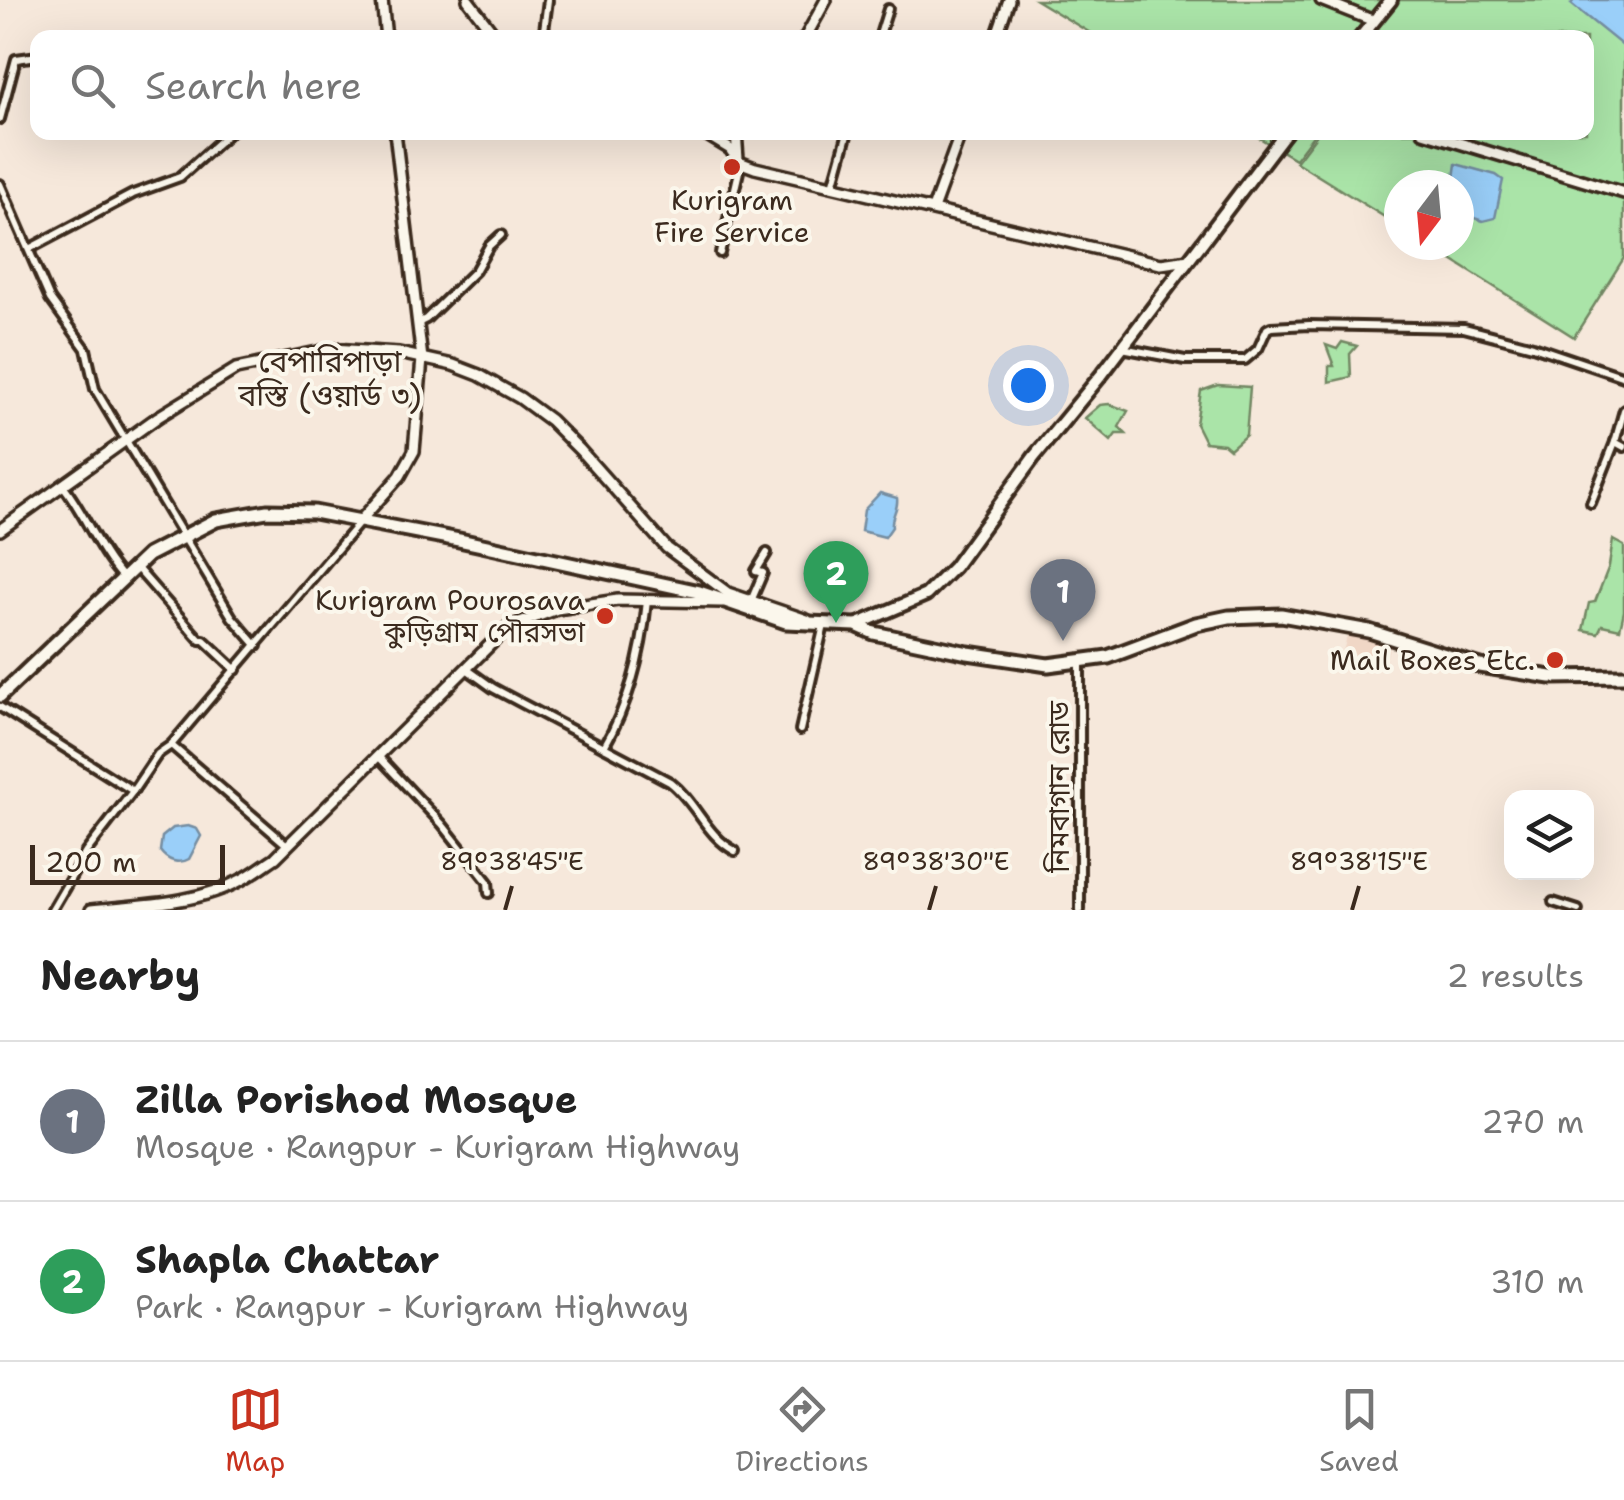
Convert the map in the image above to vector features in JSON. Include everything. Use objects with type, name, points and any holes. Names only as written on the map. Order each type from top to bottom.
[{"type":"highway","points":[[0,696],[148,555],[216,520],[267,510],[314,512],[699,592],[786,622],[856,624],[874,632],[968,653],[1048,666],[1108,657],[1196,624],[1229,617],[1281,614],[1369,631],[1480,666],[1551,676],[1624,676]]},
{"type":"main road","points":[[1367,30],[1391,0]]},
{"type":"main road","points":[[856,624],[926,595],[954,567],[1034,456],[1122,348],[1280,140]]},
{"type":"street","points":[[382,0],[385,30]]},
{"type":"street","points":[[468,0],[491,30]]},
{"type":"street","points":[[544,30],[548,0]]},
{"type":"street","points":[[809,30],[826,0]]},
{"type":"street","points":[[999,30],[1009,0]]},
{"type":"street","points":[[1321,0],[1374,21]]},
{"type":"street","points":[[881,30],[888,9]]},
{"type":"street","points":[[0,119],[16,58],[30,57]]},
{"type":"street","points":[[28,249],[133,194],[180,177],[221,140]]},
{"type":"street","points":[[52,910],[86,852],[158,754],[257,646],[400,476],[414,450],[422,359],[397,140]]},
{"type":"street","points":[[716,140],[730,148],[740,163],[1161,264],[1190,260]]},
{"type":"street","points":[[720,253],[740,163],[737,140]]},
{"type":"street","points":[[833,186],[846,140]]},
{"type":"street","points":[[933,209],[958,140]]},
{"type":"street","points":[[1448,140],[1624,193]]},
{"type":"street","points":[[0,184],[50,300],[86,349],[95,390],[232,617],[257,646]]},
{"type":"street","points":[[416,324],[426,320],[475,271],[501,235]]},
{"type":"street","points":[[1161,264],[1173,280]]},
{"type":"street","points":[[1122,348],[1185,360],[1245,360],[1258,349],[1267,329],[1272,327],[1446,326],[1520,342],[1624,378]]},
{"type":"street","points":[[0,530],[125,441],[236,369],[332,349],[399,353],[479,375],[520,398],[550,420],[580,450],[667,548],[728,593],[824,626],[800,730]]},
{"type":"street","points":[[1590,503],[1624,410]]},
{"type":"street","points":[[1615,442],[1624,447]]},
{"type":"street","points":[[64,487],[106,559],[124,579]]},
{"type":"street","points":[[751,601],[763,573],[756,570],[767,553]]},
{"type":"street","points":[[136,566],[200,640],[236,670]]},
{"type":"street","points":[[92,910],[141,906],[203,893],[239,882],[275,858],[507,628],[556,609],[618,600],[725,602]]},
{"type":"street","points":[[604,747],[616,726],[636,669],[648,600]]},
{"type":"street","name":"নিমবাগান রোড","points":[[1080,663],[1080,910]]},
{"type":"street","points":[[468,670],[493,688],[682,791],[714,836],[735,850]]},
{"type":"street","points":[[0,707],[133,791]]},
{"type":"street","points":[[171,744],[287,845]]},
{"type":"street","points":[[377,756],[442,824],[488,882],[489,893]]},
{"type":"street","points":[[1553,902],[1578,910]]},
{"type":"shaded area","points":[[1348,632],[1390,641],[1386,661],[1343,652]]},
{"type":"green space","points":[[1036,0],[1624,0],[1624,258],[1574,337],[1452,260],[1474,260],[1474,170],[1384,170],[1384,217],[1296,162],[1313,140],[1594,140],[1594,30],[1085,30]]},
{"type":"green space","points":[[1263,140],[1310,140],[1295,159]]},
{"type":"green space","points":[[1342,342],[1357,346],[1350,354],[1351,377],[1329,382],[1329,366],[1334,366],[1326,345],[1337,349]]},
{"type":"green space","points":[[1218,385],[1250,387],[1246,435],[1230,449],[1224,444],[1205,442],[1196,424],[1201,391]]},
{"type":"green space","points":[[1100,405],[1128,411],[1119,427],[1126,434],[1116,434],[1111,441],[1085,418]]},
{"type":"green space","points":[[1613,540],[1624,546],[1624,611],[1620,629],[1602,625],[1598,633],[1583,630],[1589,603],[1595,602],[1609,566]]},
{"type":"water","points":[[1574,0],[1624,0],[1624,47],[1571,4]]},
{"type":"water","points":[[1456,164],[1496,175],[1503,180],[1495,218],[1474,218],[1474,170],[1455,170]]},
{"type":"water","points":[[880,493],[897,498],[892,527],[885,537],[861,531],[864,510]]},
{"type":"water","points":[[173,828],[197,829],[201,836],[189,859],[177,862],[166,857],[160,851],[162,837]]},
{"type":"place","name":"Kurigram Fire Service","points":[[732,167]]},
{"type":"place","name":"Kurigram Pourosava কুড়িগ্রাম পৌরসভা","points":[[605,616]]},
{"type":"place","name":"Shapla Chattar","points":[[836,623]]},
{"type":"place","name":"Zilla Porishod Mosque","points":[[1063,641]]},
{"type":"place","name":"Mail Boxes Etc.","points":[[1555,660]]},
{"type":"district","name":"বেপারিপাড়া বস্তি (ওয়ার্ড ৩)","points":[[330,378]]}]
